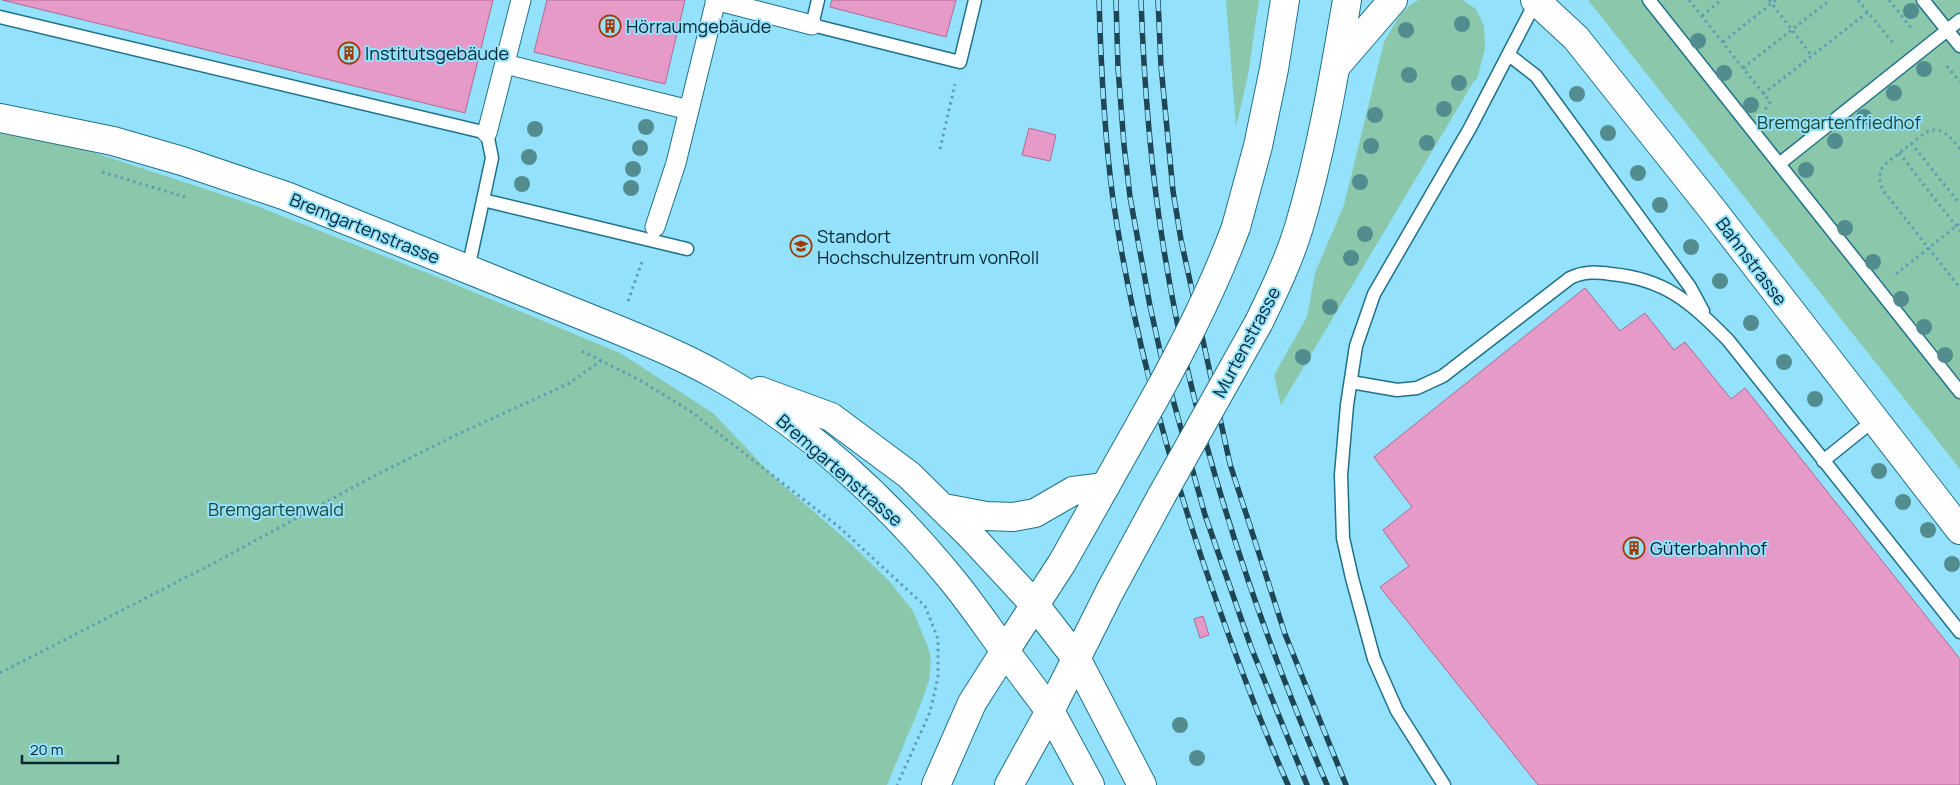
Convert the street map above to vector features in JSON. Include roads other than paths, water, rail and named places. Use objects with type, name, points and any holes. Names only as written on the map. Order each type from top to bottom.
[{"type":"main road","points":[[936,785],[972,703],[1062,564],[1178,358],[1204,306],[1236,227],[1258,146],[1272,79],[1285,0]]},
{"type":"main road","name":"Murtenstrasse","points":[[1009,785],[1050,711],[1162,495],[1259,322],[1280,277],[1298,228],[1317,160],[1347,0]]},
{"type":"main road","points":[[1336,66],[1393,0]]},
{"type":"main road","name":"Bahnstrasse","points":[[1536,0],[1576,38],[1701,194],[1960,530]]},
{"type":"main road","name":"Bremgartenstrasse","points":[[0,118],[113,141],[182,161],[286,196],[668,351],[716,375],[770,409],[820,447],[868,489],[913,534],[954,582],[1005,651]]},
{"type":"main road","name":"Bremgartenstrasse","points":[[716,375],[831,417],[909,475],[944,508],[1035,605]]},
{"type":"main road","points":[[944,508],[986,516],[1013,517],[1035,513],[1073,491],[1105,487]]},
{"type":"main road","points":[[1035,605],[1076,658],[1142,785]]},
{"type":"main road","points":[[1005,651],[1050,711],[1090,785]]},
{"type":"street","points":[[487,133],[521,0]]},
{"type":"street","points":[[656,227],[676,163],[716,0],[812,25]]},
{"type":"street","points":[[505,64],[689,110]]},
{"type":"lane","points":[[818,0],[812,25],[960,62],[976,0]]},
{"type":"lane","points":[[1444,785],[1397,711],[1374,659],[1352,578],[1343,538],[1341,475],[1351,382],[1356,346],[1374,294],[1470,128],[1509,56],[1536,0]]},
{"type":"lane","points":[[1649,0],[1960,392]]},
{"type":"lane","points":[[1923,0],[1960,46]]},
{"type":"lane","points":[[0,17],[487,133],[492,158],[468,269]]},
{"type":"lane","points":[[1779,164],[1960,20]]},
{"type":"lane","points":[[1509,56],[1536,76],[1690,286],[1706,318]]},
{"type":"lane","points":[[483,200],[687,249]]},
{"type":"lane","points":[[1351,382],[1397,390],[1418,388],[1443,376],[1570,278],[1580,273],[1595,272],[1629,275],[1661,285],[1685,300],[1728,340],[1960,632]]},
{"type":"lane","points":[[1823,461],[1874,420]]},
{"type":"railway","points":[[1099,0],[1107,149],[1120,245],[1138,335],[1173,468],[1211,585],[1231,643],[1288,785]]},
{"type":"railway","points":[[1116,0],[1118,68],[1130,197],[1162,360],[1205,515],[1251,647],[1307,785]]},
{"type":"railway","points":[[1141,0],[1146,92],[1154,183],[1175,314],[1190,383],[1208,451],[1250,587],[1274,654],[1327,785]]},
{"type":"railway","points":[[1158,0],[1161,66],[1173,191],[1181,240],[1230,464],[1285,634],[1346,785]]},
{"type":"place","name":"Hörraumgebäude","points":[[610,26]]},
{"type":"place","name":"Institutsgebäude","points":[[349,53]]},
{"type":"place","name":"Standort Hochschulzentrum vonRoll","points":[[801,246]]},
{"type":"place","name":"Güterbahnhof","points":[[1634,548]]},
{"type":"park label","name":"Bremgartenfriedhof","points":[[1839,122]]},
{"type":"park label","name":"Bremgartenwald","points":[[276,509]]}]
